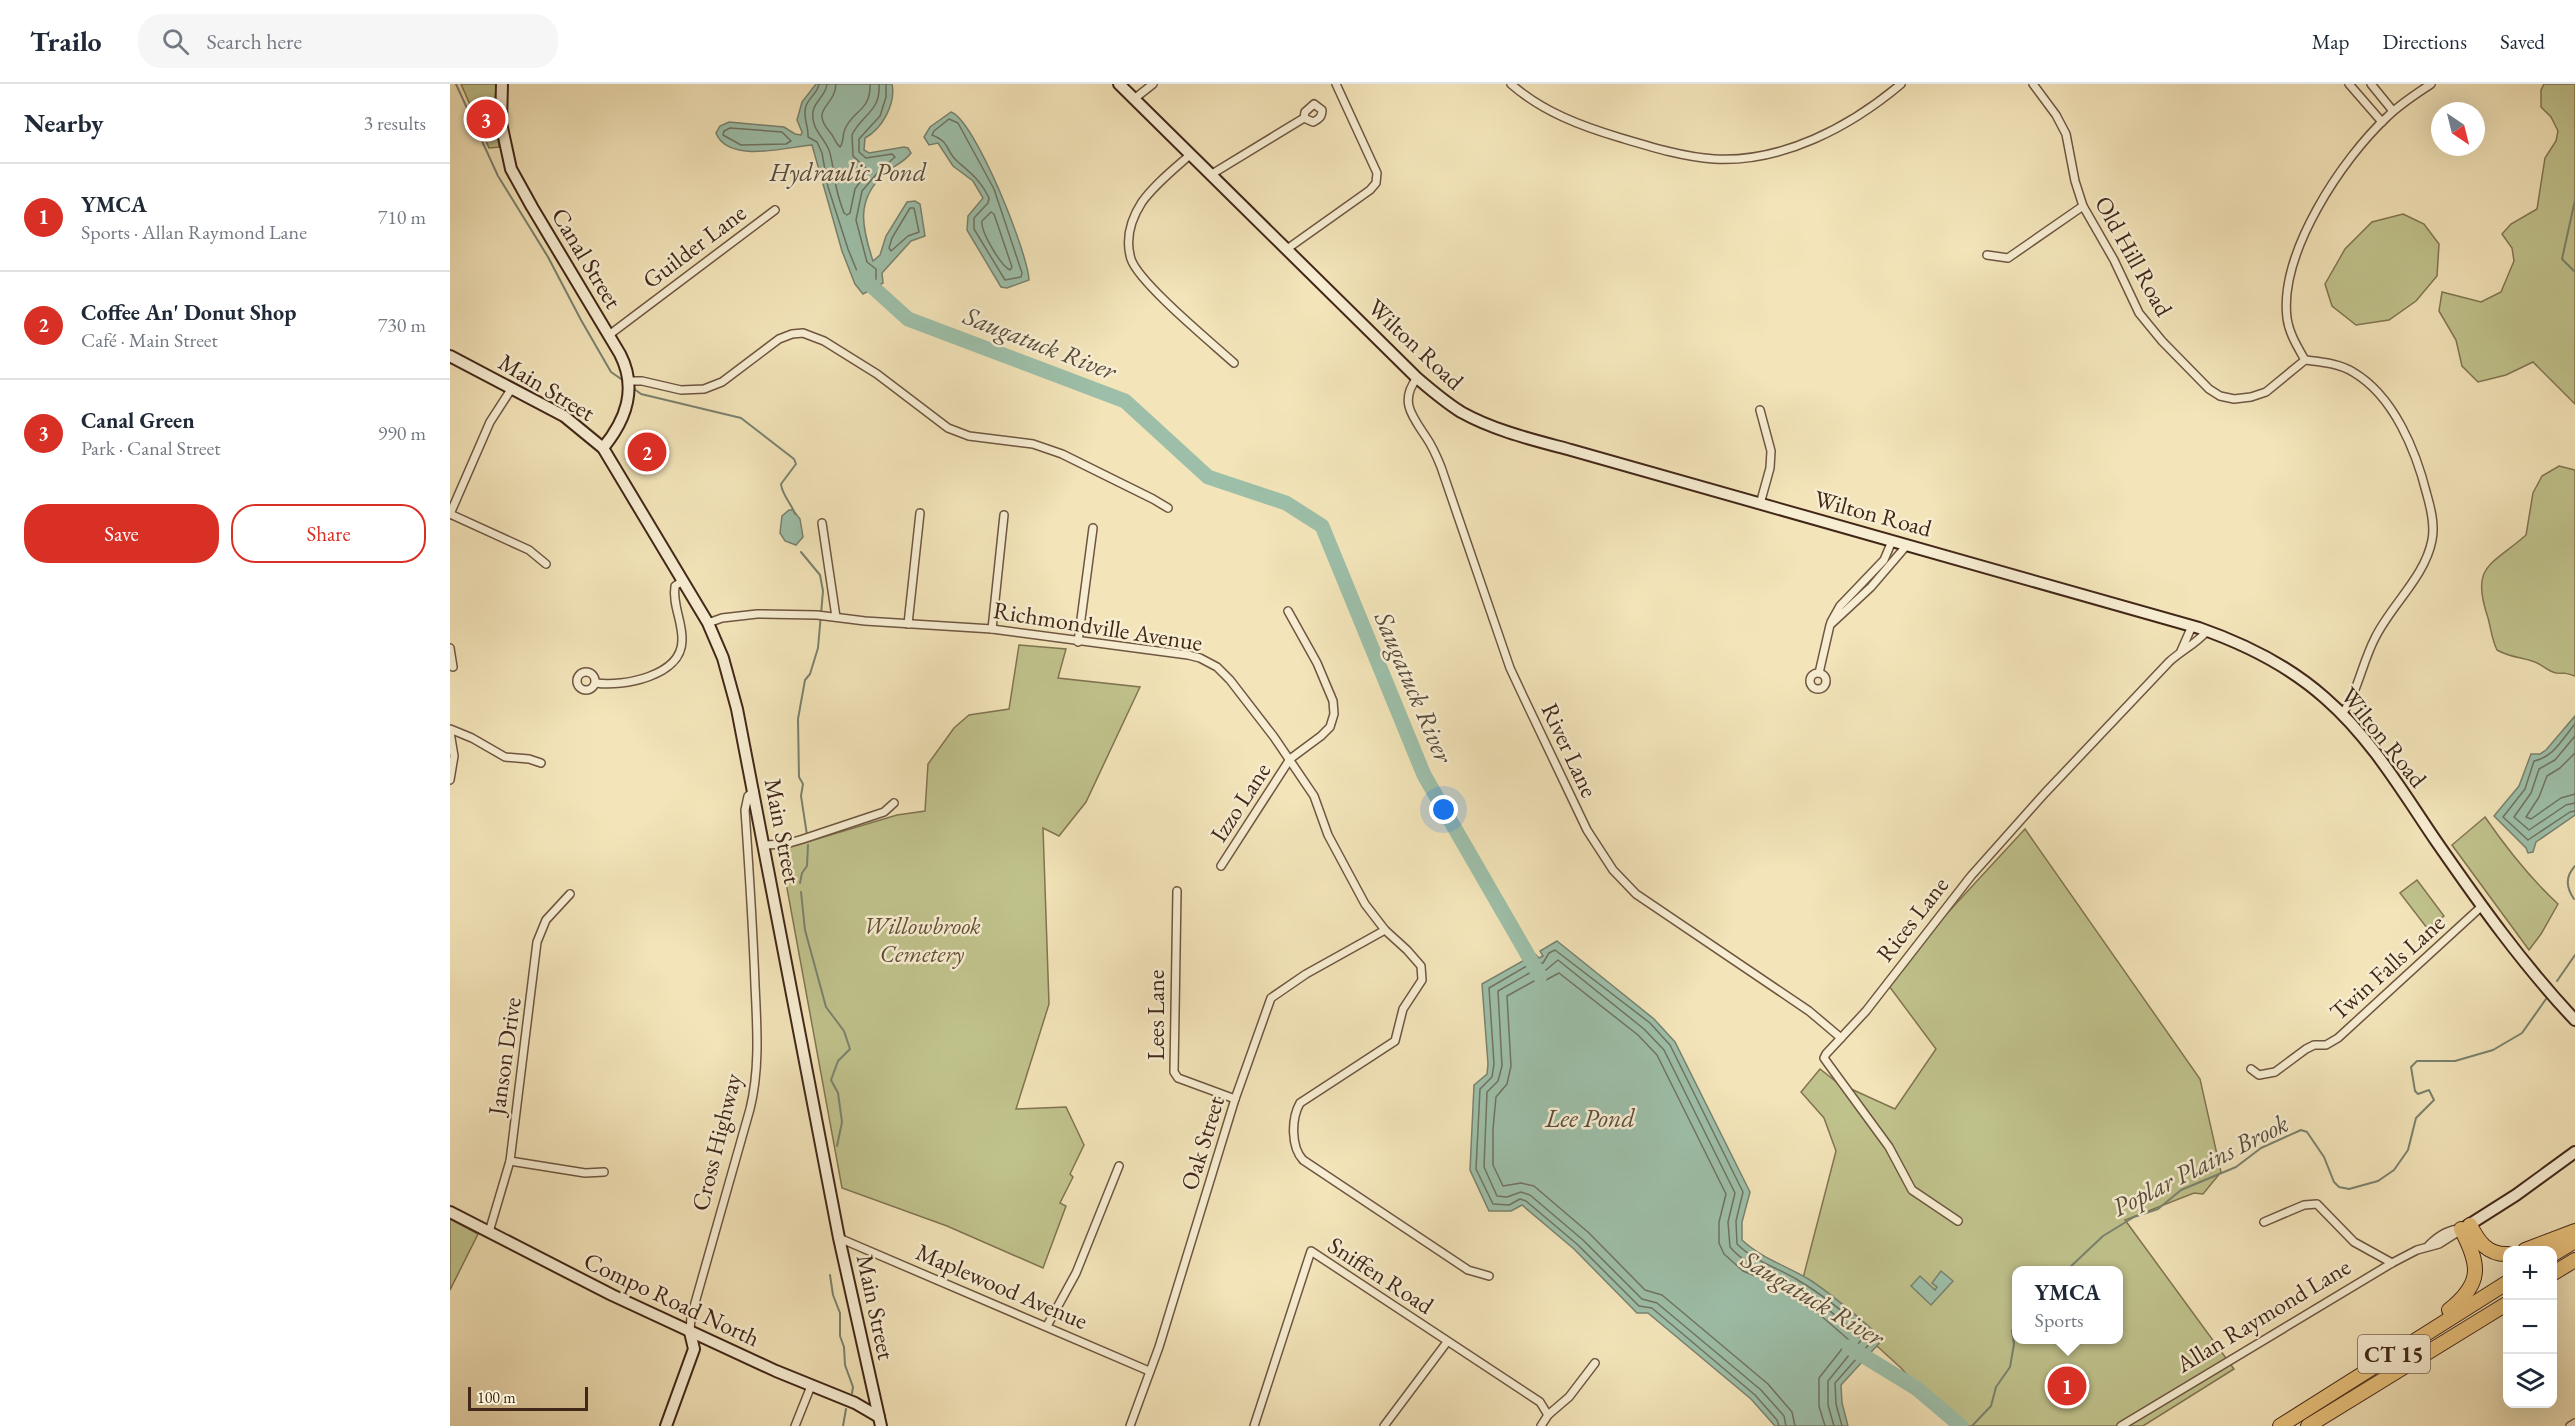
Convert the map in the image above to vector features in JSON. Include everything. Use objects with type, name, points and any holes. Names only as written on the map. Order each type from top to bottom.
[{"type":"highway","points":[[2466,1227],[2487,1249],[2503,1254]]},
{"type":"highway","points":[[2323,1399],[2433,1323],[2460,1302],[2471,1289],[2476,1274],[2475,1261],[2466,1227]]},
{"type":"highway","points":[[2538,1246],[2575,1231]]},
{"type":"highway","points":[[2557,1252],[2575,1241]]},
{"type":"highway","points":[[2557,1271],[2575,1260]]},
{"type":"highway","name":"CT 15","points":[[2280,1426],[2503,1285]]},
{"type":"highway","name":"CT 15","points":[[2308,1426],[2503,1306]]},
{"type":"main road","name":"Canal Street","points":[[502,84],[501,123],[511,169],[625,363],[629,381],[627,407],[616,431],[603,448]]},
{"type":"main road","name":"Wilton Road","points":[[1119,84],[1417,378],[1453,406],[1492,426],[2192,626],[2239,643],[2280,665],[2309,684],[2342,714],[2380,760],[2482,906],[2540,981],[2575,1020]]},
{"type":"main road","name":"Main Street","points":[[450,356],[569,419],[603,448],[708,623],[720,648],[732,684],[840,1238],[880,1422]]},
{"type":"main road","name":"Allan Raymond Lane","points":[[2466,1227],[2575,1152]]},
{"type":"main road","name":"Compo Road North","points":[[450,1212],[690,1332],[855,1403],[880,1422]]},
{"type":"main road","name":"Cross Highway","points":[[666,1426],[694,1349],[690,1332]]},
{"type":"street","points":[[1134,99],[1154,84]]},
{"type":"street","points":[[1287,249],[1370,190],[1376,183],[1377,173],[1336,84]]},
{"type":"street","points":[[1511,84],[1534,102],[1558,115],[1610,135],[1691,156],[1729,159],[1775,153],[1815,139],[1875,104],[1900,84]]},
{"type":"street","name":"Old Hill Road","points":[[2033,84],[2066,134],[2074,181],[2083,207],[2147,325],[2213,392],[2234,399],[2260,395],[2277,386],[2305,360]]},
{"type":"street","points":[[2038,91],[2044,84]]},
{"type":"street","points":[[2349,84],[2382,122]]},
{"type":"street","points":[[2371,84],[2393,111]]},
{"type":"street","points":[[2342,714],[2351,702],[2379,629],[2427,556],[2433,538],[2433,522],[2414,450],[2403,427],[2386,405],[2370,386],[2353,372],[2336,365],[2305,360],[2292,335],[2287,311],[2288,286],[2296,257],[2322,200],[2382,122],[2393,111],[2431,84]]},
{"type":"street","points":[[1212,174],[1238,156],[1304,118]]},
{"type":"street","points":[[1191,154],[1148,194],[1141,204],[1130,228],[1132,260],[1146,282],[1234,363]]},
{"type":"street","points":[[1987,255],[2007,258],[2083,207]]},
{"type":"street","name":"Guilder Lane","points":[[609,335],[775,210]]},
{"type":"street","points":[[629,381],[642,381],[681,390],[704,388],[722,382],[779,339],[803,333],[824,340],[877,374],[948,428],[969,436],[1033,444],[1062,454],[1168,508]]},
{"type":"street","name":"River Lane","points":[[1417,378],[1409,390],[1410,411],[1434,450],[1441,467],[1510,668],[1569,796],[1597,848],[1621,880],[1636,894],[1809,1011],[1841,1038]]},
{"type":"street","points":[[512,388],[490,422],[450,514],[529,550],[546,564]]},
{"type":"street","points":[[1760,410],[1771,451],[1770,468],[1760,504]]},
{"type":"street","points":[[908,624],[920,513]]},
{"type":"street","points":[[992,628],[1004,515]]},
{"type":"street","points":[[822,523],[836,617]]},
{"type":"street","points":[[1078,642],[1093,528]]},
{"type":"street","points":[[1819,673],[1830,625],[1840,606],[1884,560],[1892,541]]},
{"type":"street","points":[[1830,625],[1871,586],[1907,545]]},
{"type":"street","points":[[596,682],[609,685],[633,681],[671,665],[679,656],[682,632],[673,595],[675,586],[682,581]]},
{"type":"street","points":[[1288,611],[1317,663],[1333,701],[1334,714],[1330,727],[1290,759]]},
{"type":"street","name":"Richmondville Avenue","points":[[708,623],[722,618],[749,615],[817,615],[908,624],[992,628],[1078,642],[1188,655],[1210,663],[1230,680],[1290,759],[1314,796],[1328,835],[1349,877],[1373,916],[1421,966],[1422,980],[1403,1009],[1395,1041],[1300,1103],[1296,1113],[1296,1151],[1303,1160],[1468,1270],[1490,1276]]},
{"type":"street","name":"Rices Lane","points":[[2181,651],[2192,626]]},
{"type":"street","name":"Rices Lane","points":[[1958,1221],[1912,1190],[1888,1147],[1824,1058],[1880,992],[1971,876],[2085,750],[2181,651],[2196,642],[2207,631]]},
{"type":"street","points":[[450,648],[453,667]]},
{"type":"street","points":[[450,780],[454,756],[450,731],[472,738],[505,757],[529,759],[541,763]]},
{"type":"street","name":"Izzo Lane","points":[[1221,866],[1290,759]]},
{"type":"street","name":"Cross Highway","points":[[690,1332],[691,1317],[750,1109],[755,1082],[756,1014],[745,810],[748,796],[754,791]]},
{"type":"street","points":[[765,845],[786,844],[803,839],[884,812],[894,803]]},
{"type":"street","name":"Lees Lane","points":[[1177,891],[1174,1072],[1178,1078],[1236,1099]]},
{"type":"street","name":"Janson Drive","points":[[489,1232],[510,1161],[537,942],[546,920],[570,894]]},
{"type":"street","name":"Twin Falls Lane","points":[[2252,1069],[2259,1075],[2275,1072],[2306,1049],[2314,1045],[2326,1045],[2338,1038],[2482,906]]},
{"type":"street","name":"Oak Street","points":[[1130,1426],[1159,1347],[1236,1099],[1271,998],[1306,974],[1385,930]]},
{"type":"street","points":[[510,1161],[585,1173],[604,1172]]},
{"type":"street","points":[[1047,1326],[1076,1274],[1119,1166]]},
{"type":"street","points":[[2264,1222],[2304,1205],[2317,1204],[2354,1242],[2392,1263]]},
{"type":"street","name":"Allan Raymond Lane","points":[[2121,1426],[2392,1263],[2429,1245],[2439,1244],[2466,1227]]},
{"type":"street","name":"Maplewood Avenue","points":[[840,1238],[1149,1371]]},
{"type":"street","name":"Sniffen Road","points":[[1254,1426],[1311,1251],[1540,1402],[1548,1414]]},
{"type":"street","points":[[1384,1426],[1447,1342]]},
{"type":"street","points":[[1541,1426],[1548,1414],[1569,1397],[1595,1363]]},
{"type":"street","points":[[795,1426],[811,1386]]},
{"type":"street","points":[[880,1422],[890,1426]]},
{"type":"street","points":[[2570,1426],[2575,1423]]},
{"type":"green space","points":[[461,84],[496,84],[495,108],[499,147],[489,148]]},
{"type":"green space","points":[[2544,84],[2575,84],[2575,404],[2533,362],[2506,375],[2478,382],[2462,366],[2456,340],[2439,311],[2442,292],[2481,302],[2501,292],[2514,261],[2512,248],[2502,234],[2511,224],[2537,209],[2545,158],[2556,141],[2558,131],[2551,117],[2541,107],[2541,90]]},
{"type":"green space","points":[[2403,214],[2424,224],[2439,244],[2437,276],[2416,301],[2389,320],[2356,325],[2332,306],[2325,284],[2345,249],[2372,222]]},
{"type":"green space","points":[[2559,466],[2575,470],[2575,676],[2554,672],[2534,662],[2497,650],[2481,587],[2487,568],[2526,535],[2533,493],[2542,476]]},
{"type":"green space","name":"Willowbrook Cemetery","points":[[1019,645],[1066,649],[1058,678],[1140,687],[1086,802],[1059,836],[1043,828],[1049,1004],[1016,1109],[1066,1107],[1084,1145],[1070,1174],[1073,1177],[1060,1203],[1066,1206],[1043,1268],[947,1226],[842,1188],[780,850],[897,815],[925,811],[928,764],[954,728],[969,715],[1009,709]]},
{"type":"green space","points":[[2485,817],[2519,863],[2558,904],[2529,950],[2452,845]]},
{"type":"green space","points":[[2025,829],[2200,1079],[2221,1172],[2203,1194],[2194,1193],[2125,1220],[2234,1369],[2143,1426],[1953,1426],[1901,1368],[1878,1347],[1831,1318],[1802,1282],[1836,1151],[1824,1118],[1801,1092],[1820,1069],[1838,1083],[1895,1109],[1936,1049],[1889,986],[1940,921]]},
{"type":"green space","points":[[2417,880],[2444,916],[2427,928],[2400,893]]},
{"type":"green space","points":[[450,1219],[478,1234],[450,1290]]},
{"type":"water","name":"Hydraulic Pond","points":[[816,84],[892,84],[890,108],[877,129],[865,138],[864,150],[869,153],[904,147],[908,148],[911,153],[885,173],[869,193],[864,214],[866,237],[873,261],[880,255],[886,236],[907,202],[915,201],[920,204],[925,236],[911,241],[882,273],[883,283],[863,294],[855,284],[842,251],[812,145],[745,151],[723,142],[716,133],[720,126],[729,122],[784,127],[801,135],[797,120],[802,102]]},
{"type":"water","points":[[951,112],[961,120],[973,138],[999,189],[1020,243],[1029,280],[1007,288],[1001,287],[967,230],[968,216],[983,198],[973,181],[953,166],[938,143],[929,145],[924,137],[930,127]]},
{"type":"water","points":[[789,510],[793,510],[800,519],[803,537],[796,545],[785,541],[780,533],[782,516]]},
{"type":"water","points":[[2575,716],[2575,815],[2536,842],[2533,852],[2528,853],[2526,848],[2494,816],[2519,786],[2531,754],[2540,754],[2546,750]]},
{"type":"water","name":"Lee Pond","points":[[1557,941],[1654,1019],[1675,1042],[1750,1192],[1742,1222],[1742,1240],[1757,1252],[1820,1287],[1883,1339],[1841,1385],[1842,1403],[1848,1426],[1775,1426],[1751,1399],[1648,1313],[1637,1313],[1574,1249],[1522,1205],[1511,1211],[1489,1211],[1470,1170],[1474,1085],[1487,1074],[1488,1064],[1482,984],[1535,954],[1539,958],[1543,956],[1540,951]]},
{"type":"water","points":[[1941,1271],[1953,1281],[1931,1305],[1911,1286],[1920,1276],[1935,1290],[1937,1287],[1932,1283]]},
{"type":"waterway","points":[[456,84],[498,176],[548,257],[611,372],[624,381]]},
{"type":"waterway","name":"Poplar Plains Brook","points":[[2575,200],[2562,259],[2575,272]]},
{"type":"waterway","name":"Saugatuck River","points":[[863,274],[865,280],[908,319],[1125,401],[1208,477],[1286,503],[1322,526],[1424,775],[1540,976]]},
{"type":"waterway","points":[[633,388],[641,394],[741,418],[794,459],[796,464],[781,484],[795,514]]},
{"type":"waterway","points":[[801,552],[820,575],[823,591],[818,648],[810,674],[805,680],[798,719],[799,777],[803,784],[801,796],[807,835]]},
{"type":"waterway","points":[[800,883],[802,873],[807,866],[808,845]]},
{"type":"waterway","name":"Poplar Plains Brook","points":[[2574,899],[2568,882],[2575,866]]},
{"type":"waterway","points":[[801,892],[805,930],[826,1007],[844,1031],[850,1049],[838,1061],[831,1080],[838,1093],[842,1122],[837,1146]]},
{"type":"waterway","name":"Poplar Plains Brook","points":[[2557,981],[2575,955]]},
{"type":"waterway","name":"Poplar Plains Brook","points":[[2071,1266],[2103,1236],[2134,1217],[2158,1209],[2181,1190],[2236,1167],[2261,1148],[2301,1130],[2307,1132],[2324,1157],[2334,1182],[2339,1187],[2349,1189],[2378,1181],[2394,1170],[2408,1150],[2416,1118],[2434,1100],[2429,1090],[2418,1094],[2415,1091],[2411,1067],[2417,1061],[2455,1061],[2493,1050],[2522,1033],[2546,999]]},
{"type":"waterway","points":[[830,1275],[833,1295],[840,1313],[840,1336],[844,1347],[845,1365],[853,1387],[852,1393]]},
{"type":"waterway","name":"Poplar Plains Brook","points":[[1972,1426],[1991,1406],[1996,1387],[2010,1367],[2014,1344]]},
{"type":"waterway","name":"Saugatuck River","points":[[1849,1347],[1916,1388],[1961,1426]]},
{"type":"waterway","points":[[843,1426],[846,1409]]},
{"type":"place","name":"Canal Green","points":[[486,119]]},
{"type":"place","name":"Coffee An' Donut Shop","points":[[647,452]]},
{"type":"place","name":"YMCA","points":[[2067,1386]]}]
